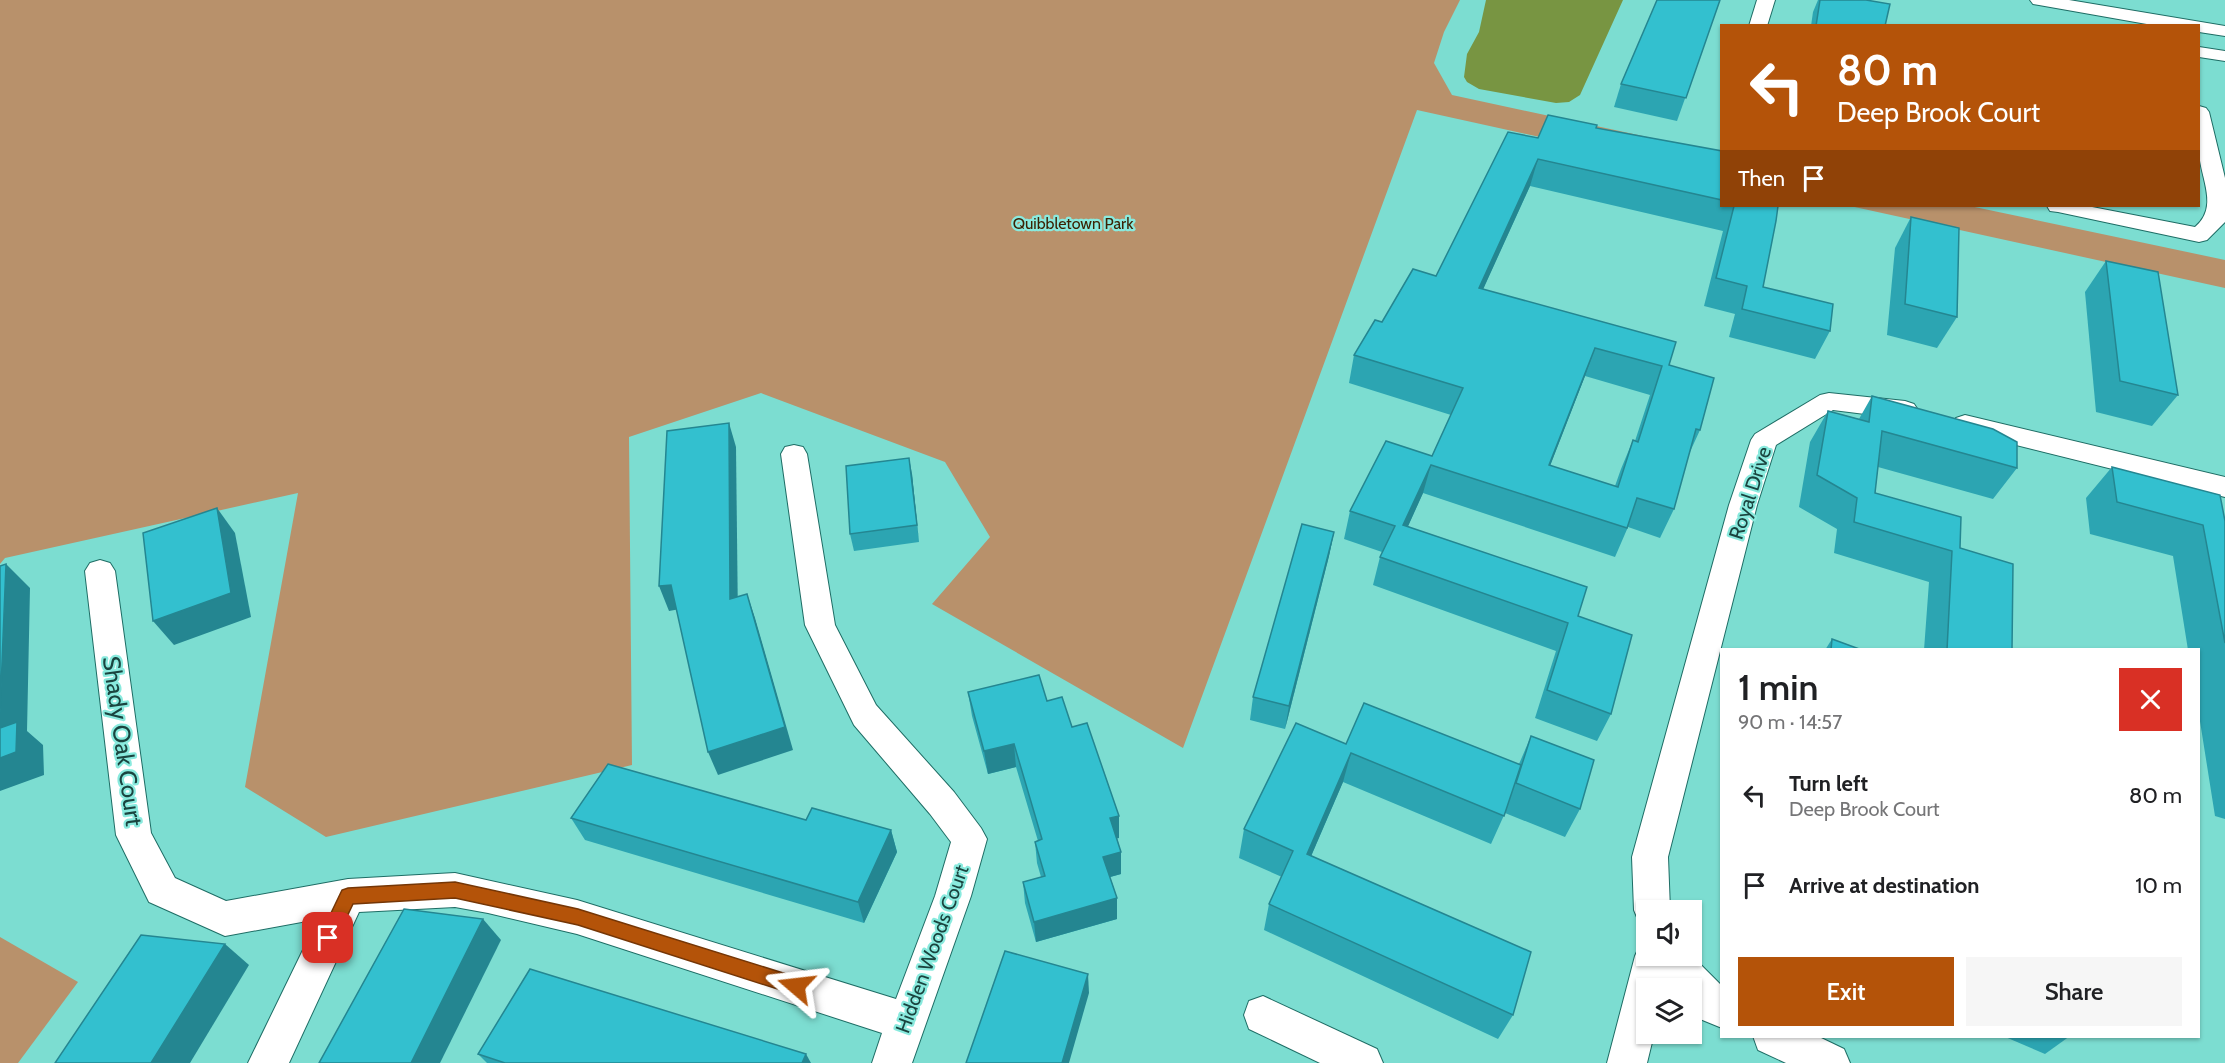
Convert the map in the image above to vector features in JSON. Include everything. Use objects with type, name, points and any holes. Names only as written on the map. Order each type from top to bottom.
[{"type":"street","points":[[1759,24],[1766,0]]},
{"type":"street","points":[[2039,0],[2162,23]]},
{"type":"street","points":[[2200,27],[2225,31]]},
{"type":"street","points":[[2200,52],[2225,56]]},
{"type":"street","points":[[2063,207],[2199,236],[2214,222],[2222,198],[2200,116]]},
{"type":"street","name":"Royal Drive","points":[[1652,900],[1650,857],[1743,505],[1764,440],[1829,401],[1900,409],[2225,487]]},
{"type":"street","name":"Hidden Woods Court","points":[[794,454],[820,625],[865,715],[942,803],[969,839],[960,880],[905,1021],[892,1063]]},
{"type":"street","name":"Shady Oak Court","points":[[100,571],[134,835],[162,890],[225,919],[348,896],[455,890],[578,917],[905,1021]]},
{"type":"street","points":[[268,1063],[348,896]]},
{"type":"street","points":[[1627,1063],[1651,966]]},
{"type":"street","points":[[1676,966],[1714,1005],[1720,1008]]},
{"type":"street","points":[[1263,1015],[1363,1063]]},
{"type":"street","points":[[1776,1038],[1830,1063]]},
{"type":"green space","name":"Quibbletown Park","points":[[0,0],[1460,0],[1444,32],[1434,63],[1452,95],[1720,153],[1720,177],[1417,110],[1183,748],[932,604],[990,537],[945,462],[761,393],[629,437],[632,765],[326,837],[245,787],[298,493],[5,558],[0,564]]},
{"type":"green space","points":[[1855,207],[1975,207],[2225,260],[2225,288]]},
{"type":"green space","points":[[0,937],[78,982],[18,1063],[0,1063]]},
{"type":"shaded area","points":[[1486,0],[1623,0],[1580,95],[1569,102],[1556,103],[1479,89],[1467,82],[1464,77],[1467,54],[1479,32]]},
{"type":"building","points":[[1657,0],[1720,0],[1686,98],[1621,84]]},
{"type":"building","points":[[1820,0],[1866,0],[1890,4],[1885,24],[1816,24]]},
{"type":"building","points":[[1548,115],[1597,125],[1596,128],[1720,151],[1720,200],[1538,159],[1479,288],[1676,342],[1669,365],[1714,378],[1700,430],[1696,429],[1674,509],[1637,498],[1627,528],[1431,465],[1403,525],[1587,587],[1578,616],[1632,635],[1611,714],[1547,690],[1568,623],[1380,557],[1395,526],[1350,511],[1386,441],[1432,456],[1463,388],[1354,355],[1375,320],[1382,322],[1413,269],[1436,276],[1508,132],[1538,138]],"holes":[[[1595,348],[1662,366],[1638,442],[1633,440],[1618,487],[1549,465]]]},
{"type":"building","points":[[1734,207],[1778,207],[1763,287],[1833,304],[1830,331],[1742,309],[1747,286],[1716,278]]},
{"type":"building","points":[[1911,217],[1959,228],[1957,317],[1905,304]]},
{"type":"building","points":[[2106,261],[2158,272],[2178,395],[2120,381]]},
{"type":"building","points":[[1872,396],[1993,429],[2017,442],[2017,468],[1882,431],[1875,493],[1961,517],[1960,548],[2013,564],[2012,648],[1947,648],[1952,551],[1854,522],[1857,498],[1817,475],[1828,411],[1869,422]]},
{"type":"building","points":[[729,423],[730,599],[747,594],[785,727],[708,752],[671,585],[659,586],[667,431]]},
{"type":"building","points":[[909,458],[917,525],[850,534],[846,466]]},
{"type":"building","points":[[2112,467],[2220,495],[2225,521],[2225,643],[2203,525],[2117,502]]},
{"type":"building","points":[[217,508],[231,593],[153,621],[143,533]]},
{"type":"building","points":[[1302,524],[1334,532],[1289,706],[1253,697]]},
{"type":"building","points":[[6,564],[0,713],[0,566]]},
{"type":"building","points":[[1832,639],[1857,648],[1831,648]]},
{"type":"building","points":[[1039,675],[1047,701],[1062,697],[1072,727],[1087,723],[1119,816],[1110,818],[1121,852],[1103,857],[1117,898],[1034,922],[1023,882],[1045,876],[1035,842],[1042,839],[1014,744],[984,751],[968,692]]},
{"type":"building","points":[[1364,703],[1521,765],[1504,816],[1351,753],[1307,854],[1531,952],[1513,1015],[1269,904],[1293,851],[1244,829],[1296,723],[1346,744]]},
{"type":"building","points":[[17,722],[16,752],[0,758],[0,728]]},
{"type":"building","points":[[1531,736],[1594,760],[1580,809],[1516,783]]},
{"type":"building","points":[[608,764],[806,820],[812,808],[891,830],[858,902],[571,818]]},
{"type":"building","points":[[404,909],[483,919],[411,1063],[319,1063]]},
{"type":"building","points":[[141,935],[225,944],[151,1063],[55,1063]]},
{"type":"building","points":[[1005,951],[1088,974],[1062,1063],[966,1063]]},
{"type":"building","points":[[530,969],[806,1054],[802,1063],[505,1063],[478,1054]]},
{"type":"route","points":[[328,938],[348,896],[455,890],[578,917],[796,986]]}]
